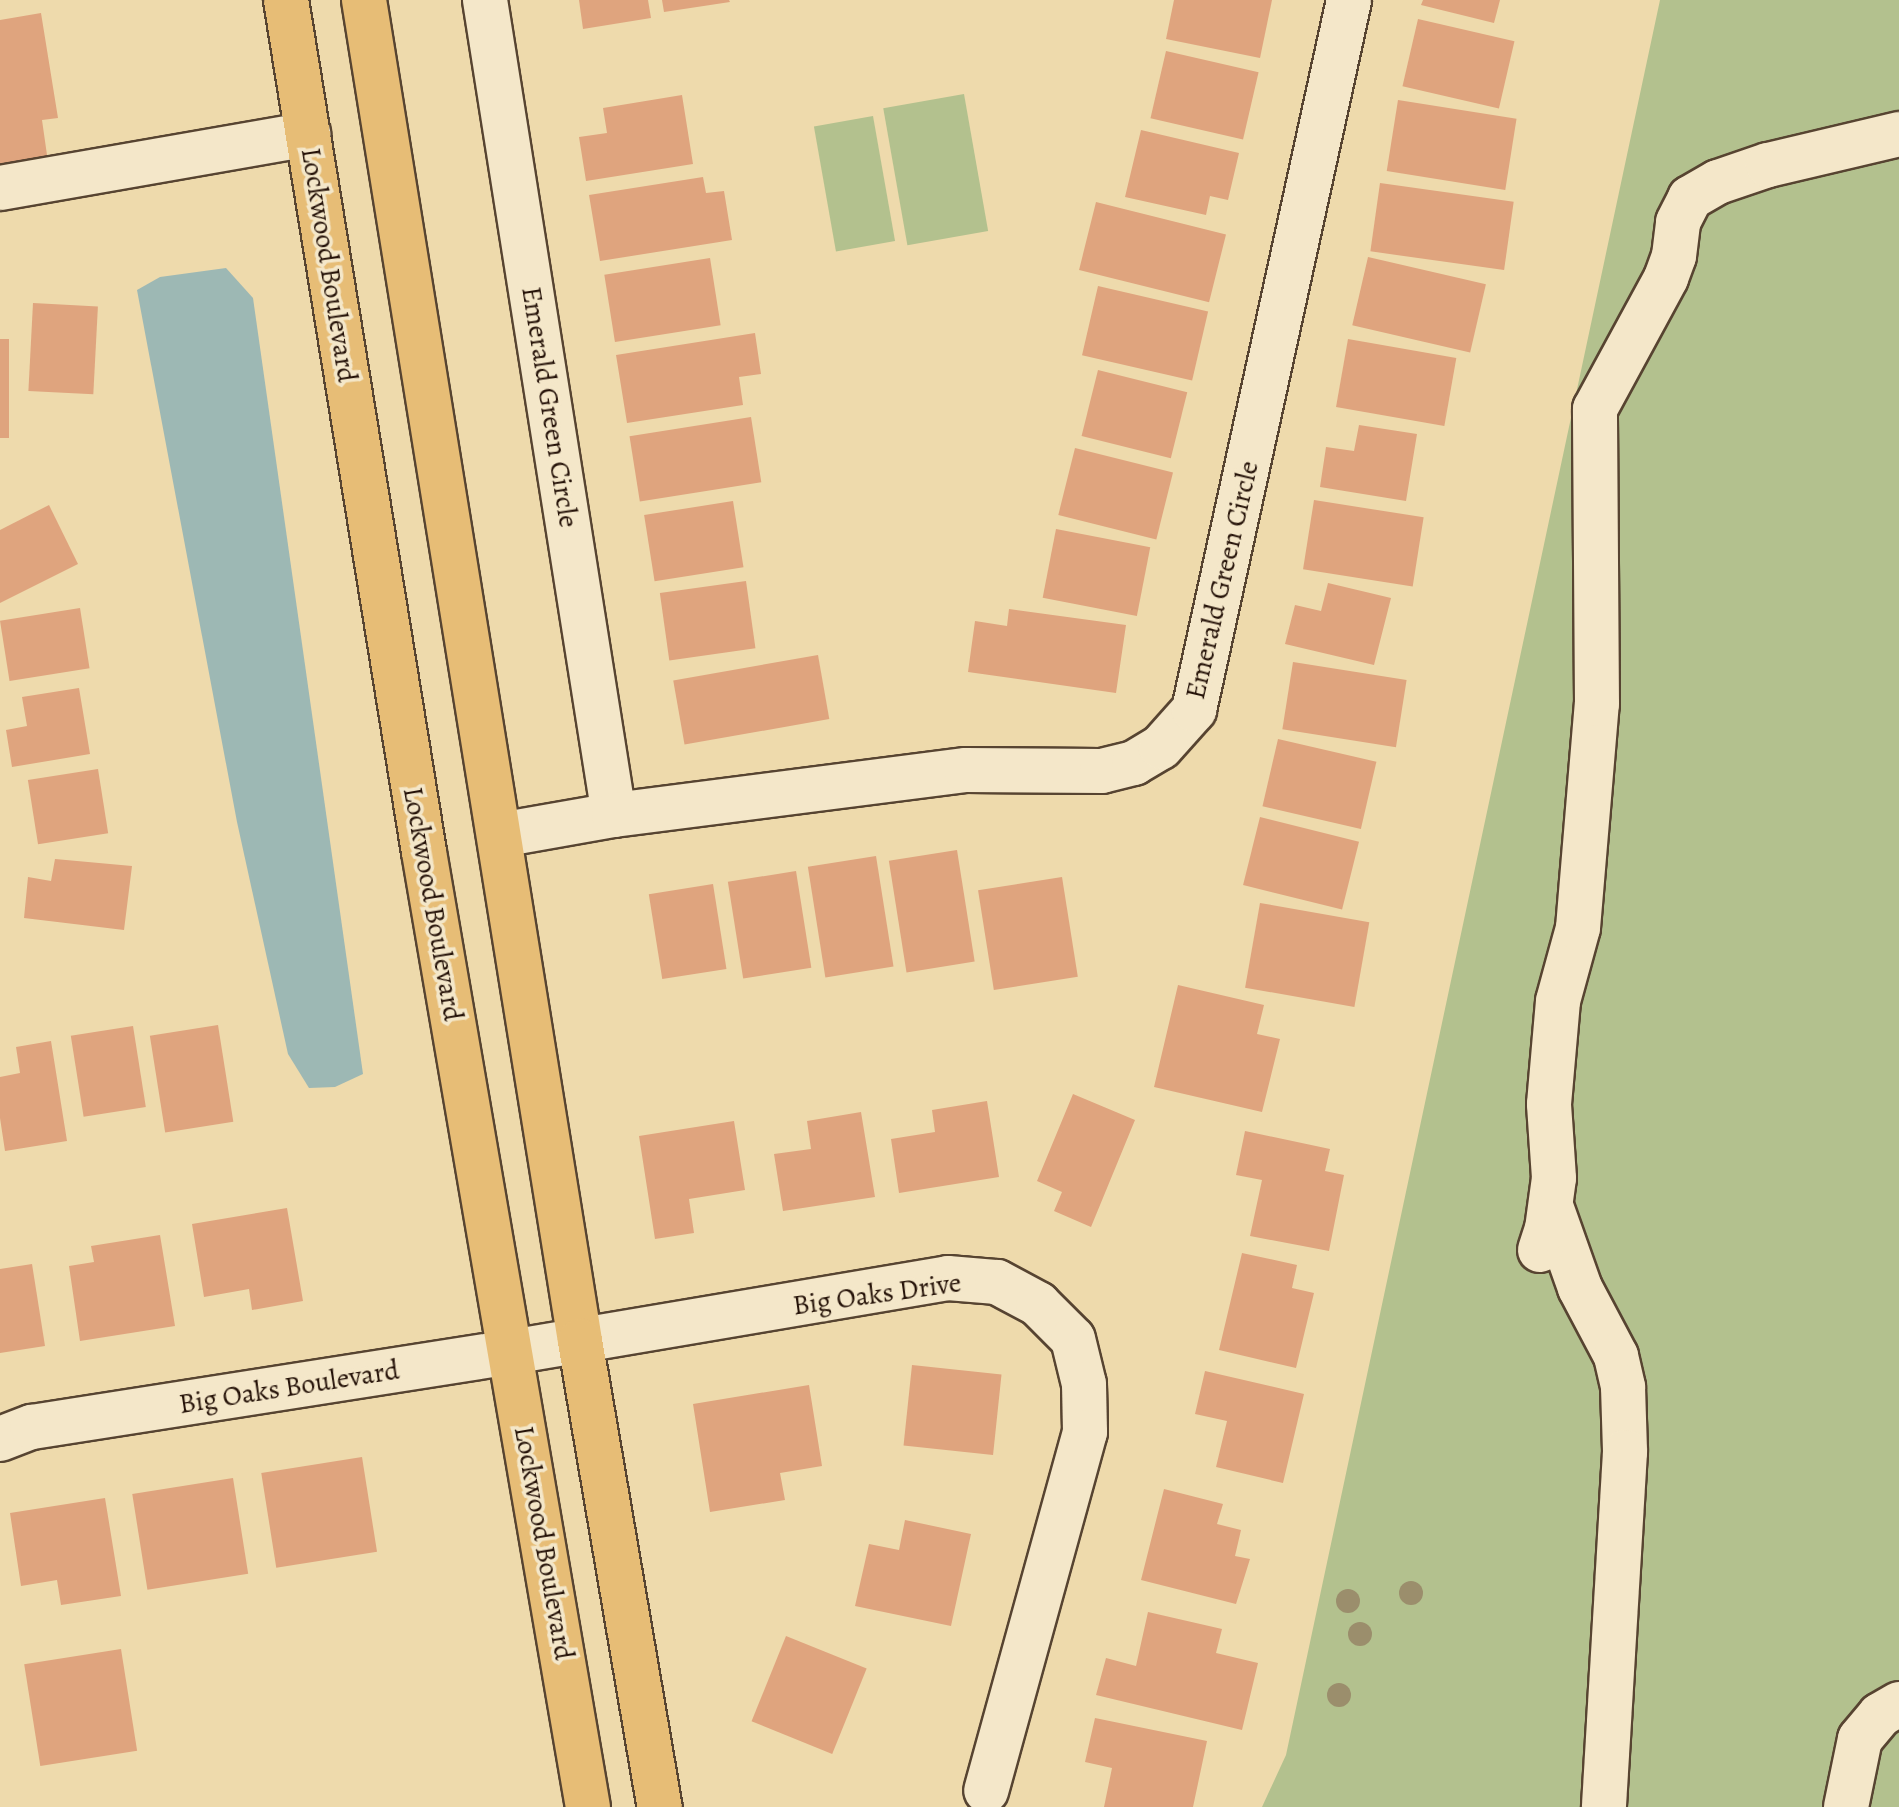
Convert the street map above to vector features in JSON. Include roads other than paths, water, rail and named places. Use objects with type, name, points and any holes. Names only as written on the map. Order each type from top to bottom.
[{"type":"main road","name":"Lockwood Boulevard","points":[[286,0],[427,868],[588,1807]]},
{"type":"main road","points":[[364,0],[580,1341],[660,1807]]},
{"type":"street","name":"Emerald Green Circle","points":[[485,0],[614,815]]},
{"type":"street","name":"Emerald Green Circle","points":[[500,835],[614,815],[966,770],[1102,771],[1134,763],[1161,747],[1194,710],[1349,0]]},
{"type":"street","points":[[0,188],[308,134]]},
{"type":"street","points":[[1540,1250],[1551,1204],[1555,1165],[1549,1104],[1555,1031],[1561,985],[1578,928],[1597,704],[1595,409],[1666,278],[1674,256],[1678,222],[1690,198],[1718,182],[1768,165],[1899,134]]},
{"type":"street","points":[[1551,1204],[1580,1288],[1616,1356],[1623,1387],[1625,1452],[1604,1807]]},
{"type":"street","name":"Big Oaks Drive","points":[[580,1341],[948,1278],[997,1282],[1038,1304],[1073,1339],[1084,1384],[1085,1432],[986,1791]]},
{"type":"street","name":"Big Oaks Boulevard","points":[[0,1439],[32,1427],[580,1341]]},
{"type":"street","points":[[1846,1807],[1860,1739],[1880,1715],[1899,1704]]},
{"type":"water","points":[[226,268],[253,298],[363,1074],[335,1087],[309,1088],[288,1054],[237,822],[137,290],[160,277]]}]
